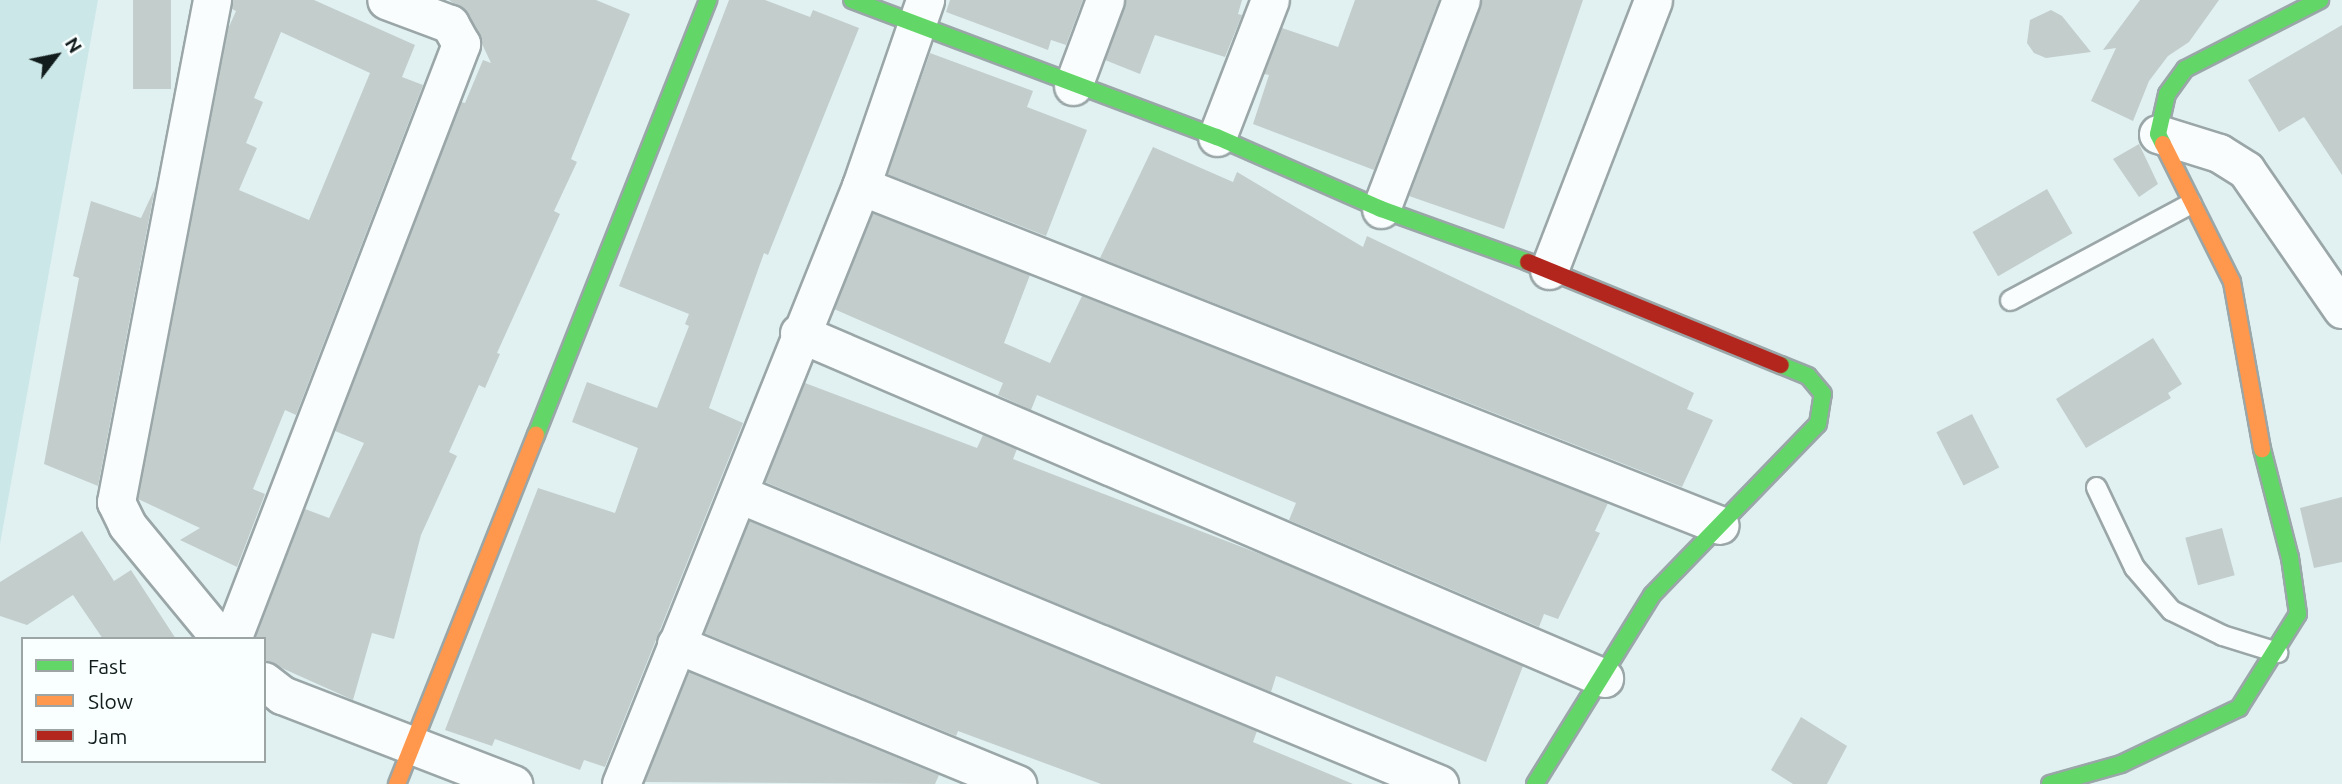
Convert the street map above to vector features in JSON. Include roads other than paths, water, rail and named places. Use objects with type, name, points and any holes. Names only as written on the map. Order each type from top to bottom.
[{"type":"street","points":[[212,0],[116,502],[127,525],[218,637]]},
{"type":"street","points":[[233,637],[461,44],[450,24],[386,0]]},
{"type":"street","points":[[397,784],[414,748],[708,0]]},
{"type":"street","points":[[852,0],[921,11],[1073,86],[1217,137],[1381,209],[1549,270],[1808,376],[1823,394],[1818,424],[1652,595],[1604,678],[1535,784]]},
{"type":"street","points":[[1073,86],[1105,0]]},
{"type":"street","points":[[1217,137],[1270,0]]},
{"type":"street","points":[[1381,209],[1461,0]]},
{"type":"street","points":[[1549,270],[1653,0]]},
{"type":"street","points":[[2050,784],[2120,764],[2239,708],[2277,652],[2298,614],[2290,558],[2254,416],[2232,282],[2158,134],[2167,94],[2185,69],[2320,0]]},
{"type":"street","points":[[621,784],[861,186],[921,11]]},
{"type":"street","points":[[2158,134],[2219,153],[2246,170],[2342,309]]},
{"type":"street","points":[[861,186],[1720,525]]},
{"type":"street","points":[[800,333],[1604,678]]},
{"type":"street","points":[[739,494],[1440,784]]},
{"type":"street","points":[[676,644],[1017,784]]},
{"type":"street","points":[[266,683],[282,695],[513,784]]},
{"type":"lane","points":[[2010,300],[2191,203]]},
{"type":"lane","points":[[2096,487],[2134,568],[2171,610],[2222,635],[2277,652]]}]
